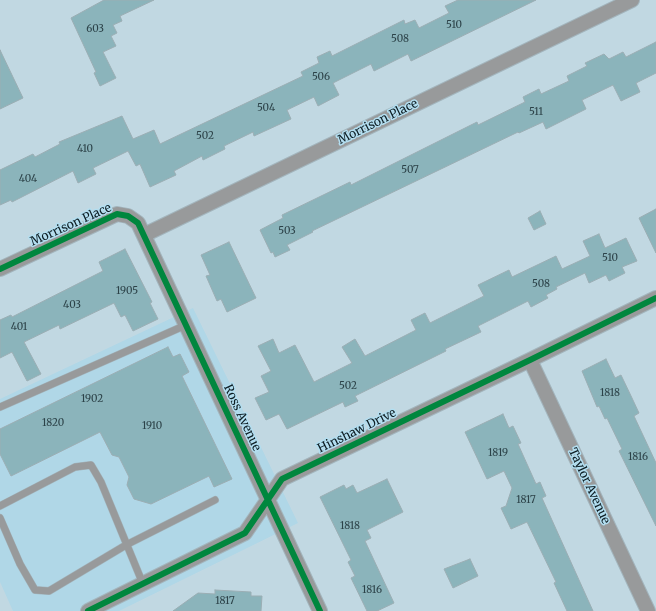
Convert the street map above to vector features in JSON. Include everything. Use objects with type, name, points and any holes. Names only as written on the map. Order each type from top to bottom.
[{"type":"street","name":"Morrison Place","points":[[0,269],[117,214],[128,216],[138,223],[144,234],[632,0]]},
{"type":"street","name":"Ross Avenue","points":[[144,234],[320,611]]},
{"type":"street","name":"Hinshaw Drive","points":[[88,611],[245,532],[282,479],[656,298]]},
{"type":"street","name":"Taylor Avenue","points":[[530,360],[648,611]]},
{"type":"lane","points":[[0,407],[186,325]]},
{"type":"lane","points":[[0,506],[75,468],[91,465],[101,482],[143,584]]},
{"type":"lane","points":[[0,518],[20,564],[35,590],[49,591],[126,545],[215,500]]},
{"type":"shaded area","points":[[193,308],[298,523],[119,611],[13,611],[0,582],[0,399]]},
{"type":"building","points":[[104,0],[154,0],[120,16],[122,21],[113,25],[117,33],[111,36],[116,46],[103,52],[116,78],[100,86],[94,73],[96,72],[71,18]]},
{"type":"building","points":[[458,0],[536,0],[411,61],[408,54],[374,71],[371,64],[333,83],[339,95],[318,106],[314,97],[287,110],[291,119],[254,136],[253,132],[224,146],[225,149],[203,160],[202,156],[174,171],[176,175],[150,187],[140,164],[136,166],[128,151],[93,168],[96,174],[78,183],[73,171],[12,202],[11,200],[0,205],[0,170],[33,154],[35,157],[60,144],[59,142],[122,116],[133,139],[154,130],[160,144],[303,76],[301,72],[319,63],[317,57],[330,51],[332,56],[404,20],[405,24],[415,20],[419,28],[449,13],[445,6]]},
{"type":"building","points":[[656,42],[656,73],[636,83],[640,92],[621,101],[613,85],[582,100],[586,109],[546,129],[543,122],[519,133],[518,132],[312,231],[313,232],[287,245],[290,250],[275,257],[273,252],[271,253],[260,230],[283,218],[282,215],[350,182],[351,185],[477,122],[478,125],[525,102],[523,97],[539,89],[541,94],[569,81],[567,76],[587,66],[585,63],[604,54],[609,59],[623,52],[626,57]]},
{"type":"building","points":[[0,50],[23,98],[0,109]]},
{"type":"building","points":[[656,209],[656,253],[639,218]]},
{"type":"building","points":[[540,211],[546,224],[534,230],[528,218]]},
{"type":"building","points":[[599,234],[605,248],[626,238],[637,261],[622,267],[625,273],[609,281],[606,275],[589,283],[585,273],[556,287],[557,289],[546,295],[548,298],[531,307],[528,301],[478,326],[481,332],[355,396],[358,401],[345,407],[343,402],[287,429],[279,414],[266,420],[255,398],[269,392],[261,376],[271,371],[258,346],[273,339],[279,353],[295,345],[314,382],[352,363],[342,347],[355,339],[365,356],[416,330],[411,320],[425,313],[430,323],[484,296],[478,285],[509,270],[512,277],[556,256],[562,269],[590,256],[583,241]]},
{"type":"building","points":[[229,242],[256,298],[227,312],[221,299],[217,301],[206,276],[210,275],[201,255]]},
{"type":"building","points":[[125,249],[152,302],[150,303],[158,319],[133,331],[125,315],[121,317],[114,303],[60,329],[59,325],[24,342],[41,374],[27,381],[12,352],[0,358],[0,320],[11,315],[12,317],[103,271],[99,262]]},
{"type":"building","points":[[168,347],[173,357],[180,354],[189,372],[182,376],[232,479],[214,487],[209,476],[151,504],[134,499],[127,485],[129,477],[119,457],[112,455],[100,432],[11,476],[0,454],[0,429]]},
{"type":"building","points":[[606,359],[615,378],[621,375],[639,413],[634,416],[656,463],[656,526],[619,451],[622,449],[607,418],[605,419],[599,406],[597,407],[582,371]]},
{"type":"building","points":[[503,414],[509,428],[513,426],[521,443],[518,444],[536,484],[540,482],[546,496],[542,498],[593,611],[567,611],[554,583],[556,582],[527,522],[511,529],[501,508],[506,506],[512,488],[504,471],[487,479],[465,432]]},
{"type":"building","points":[[387,479],[403,512],[367,530],[371,538],[365,541],[394,603],[377,611],[367,611],[351,578],[355,576],[348,562],[351,560],[320,497],[344,485],[346,489],[353,485],[357,493]]},
{"type":"building","points":[[470,559],[478,576],[453,588],[444,569]]},
{"type":"building","points":[[215,590],[251,592],[251,596],[262,596],[261,611],[173,611],[198,593],[215,594]]},
{"type":"cycle path","points":[[0,269],[117,214],[128,216],[138,223],[320,611]]},
{"type":"cycle path","points":[[88,611],[245,533],[282,479],[656,298]]}]
